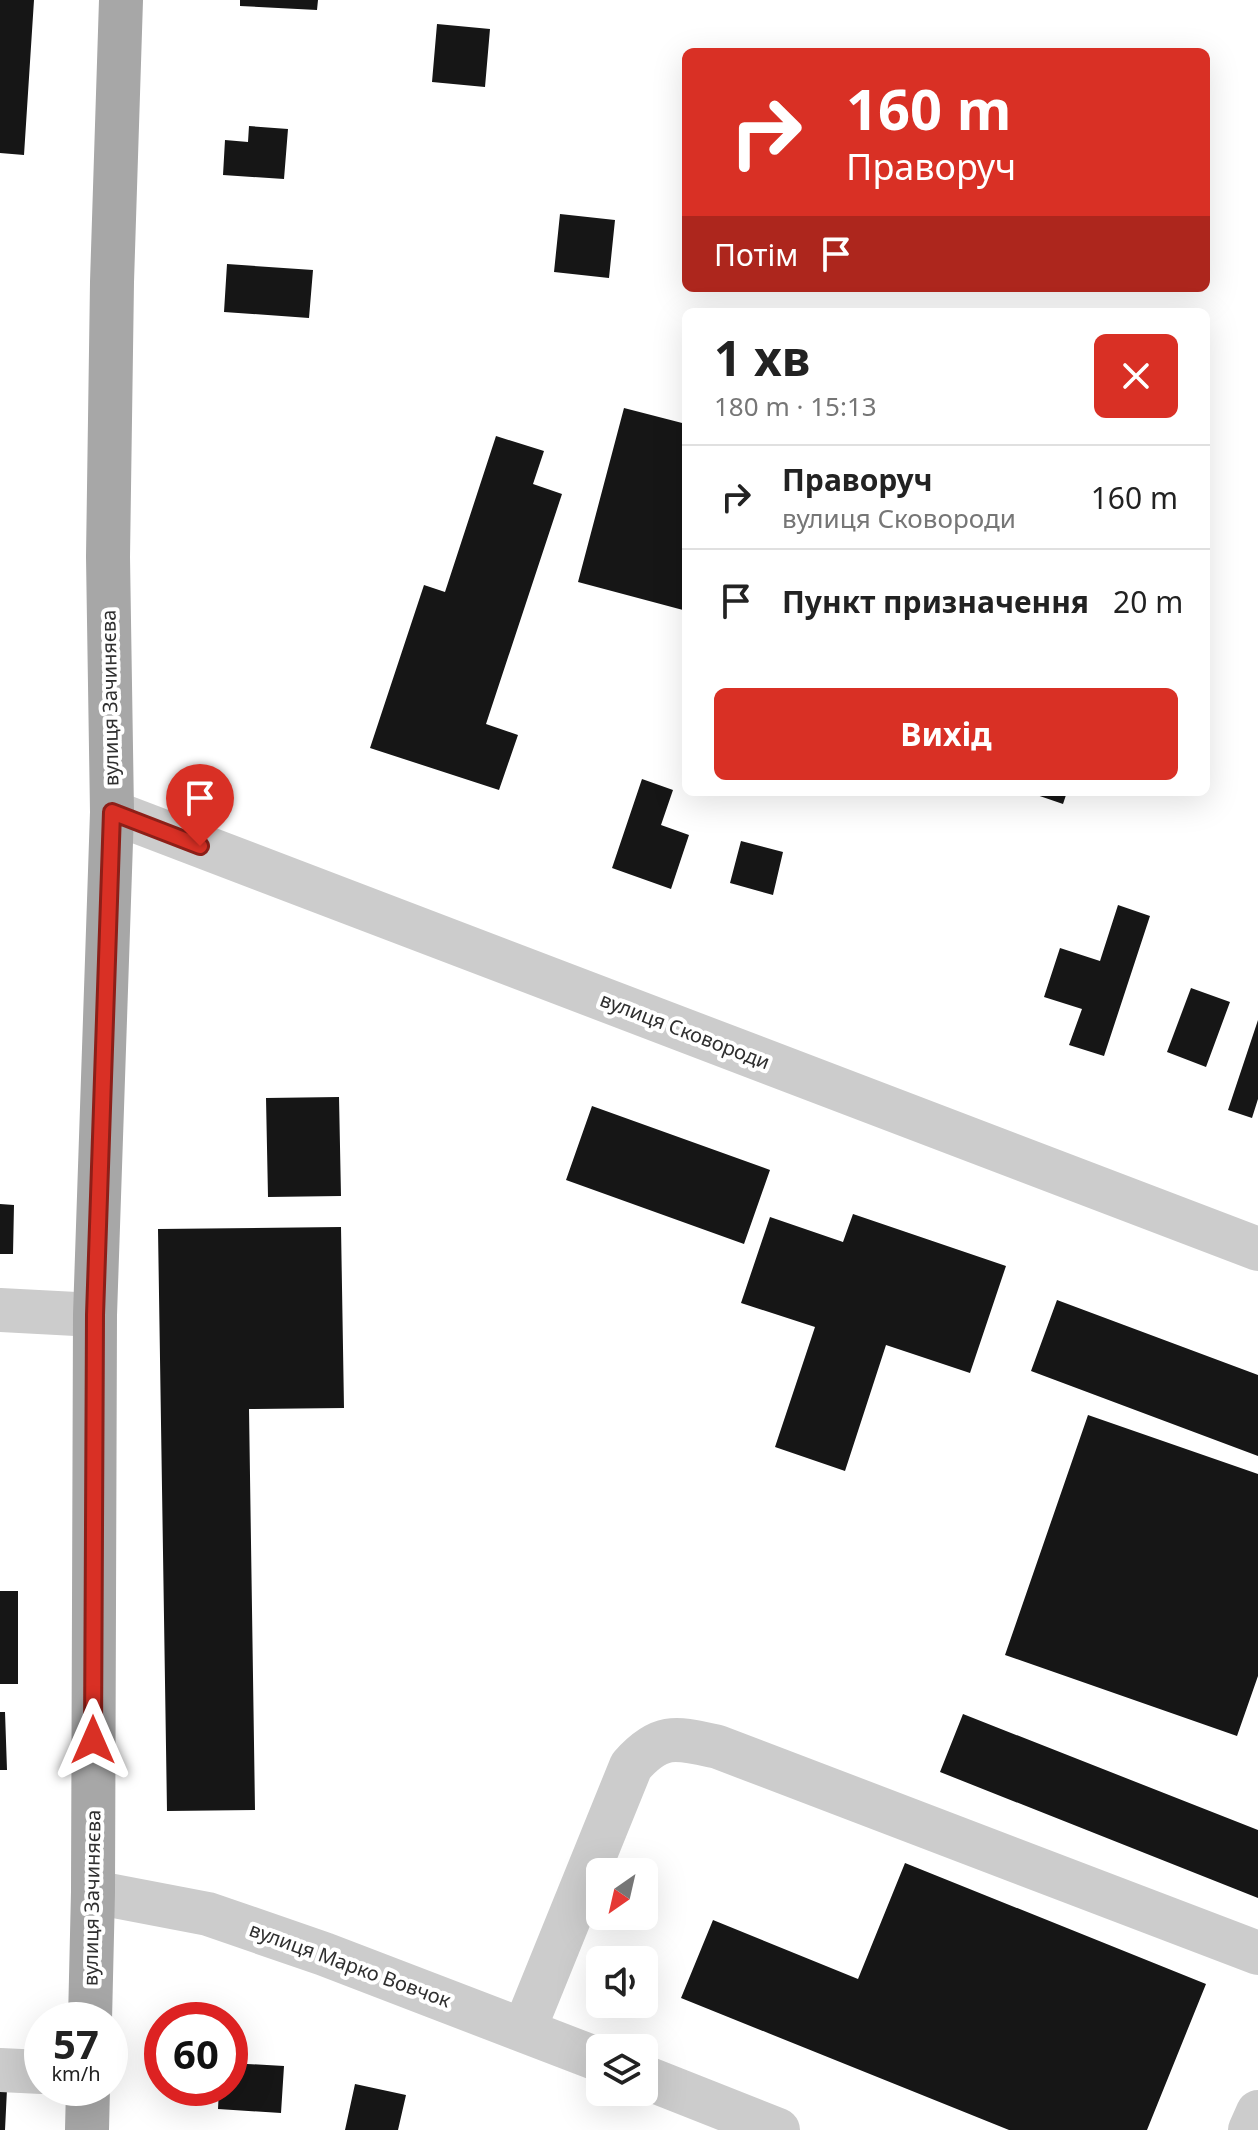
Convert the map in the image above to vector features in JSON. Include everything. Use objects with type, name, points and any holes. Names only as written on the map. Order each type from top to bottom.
[{"type":"main road","name":"вулиця Зачиняєва","points":[[90,2002],[95,1315],[112,812],[108,557],[121,0]]},
{"type":"main road","points":[[87,2130],[88,2106]]},
{"type":"street","name":"вулиця Сковороди","points":[[112,812],[1258,1249]]},
{"type":"street","points":[[0,1310],[95,1315]]},
{"type":"street","points":[[524,2030],[631,1766],[646,1749],[660,1740],[689,1740],[718,1747],[1258,1953]]},
{"type":"street","name":"вулиця Марко Вовчок","points":[[93,1892],[208,1914],[324,1954],[586,2054]]},
{"type":"street","points":[[0,2070],[24,2071]]},
{"type":"street","points":[[658,2083],[778,2130]]},
{"type":"street","points":[[1250,2130],[1258,2112]]},
{"type":"building","points":[[0,0],[34,0],[24,155],[0,153]]},
{"type":"building","points":[[240,0],[318,0],[317,10],[240,6]]},
{"type":"building","points":[[437,24],[490,29],[485,87],[432,82]]},
{"type":"building","points":[[249,126],[288,129],[284,179],[223,175],[225,140],[248,142]]},
{"type":"building","points":[[560,214],[615,220],[609,278],[554,272]]},
{"type":"building","points":[[227,264],[313,270],[309,318],[224,312]]},
{"type":"building","points":[[624,408],[682,423],[682,610],[578,582]]},
{"type":"building","points":[[496,436],[544,451],[533,484],[562,494],[486,724],[518,735],[499,790],[370,748],[424,585],[445,592]]},
{"type":"building","points":[[642,779],[673,790],[661,825],[689,835],[671,889],[612,868]]},
{"type":"building","points":[[1040,796],[1066,796],[1063,804]]},
{"type":"building","points":[[741,841],[783,852],[773,895],[730,883]]},
{"type":"building","points":[[1118,905],[1150,916],[1104,1056],[1069,1045],[1082,1009],[1044,997],[1060,948],[1100,961]]},
{"type":"building","points":[[1191,988],[1230,1002],[1206,1067],[1167,1052]]},
{"type":"building","points":[[1258,1020],[1258,1099],[1252,1118],[1228,1110]]},
{"type":"building","points":[[339,1097],[341,1196],[268,1197],[266,1098]]},
{"type":"building","points":[[592,1106],[770,1170],[744,1244],[566,1180]]},
{"type":"building","points":[[0,1204],[14,1205],[13,1254],[0,1254]]},
{"type":"building","points":[[853,1214],[1006,1266],[970,1373],[886,1345],[845,1471],[775,1447],[815,1327],[741,1303],[770,1217],[843,1242]]},
{"type":"building","points":[[341,1227],[344,1408],[249,1409],[255,1810],[167,1811],[158,1229]]},
{"type":"building","points":[[1057,1300],[1258,1375],[1258,1456],[1031,1371]]},
{"type":"building","points":[[1088,1415],[1258,1474],[1258,1676],[1237,1736],[1005,1655]]},
{"type":"building","points":[[0,1591],[18,1591],[18,1684],[0,1684]]},
{"type":"building","points":[[0,1712],[5,1712],[7,1770],[0,1770]]},
{"type":"building","points":[[963,1714],[1258,1830],[1258,1898],[940,1772]]},
{"type":"building","points":[[905,1863],[1206,1984],[1147,2130],[1009,2130],[681,1998],[713,1920],[858,1979]]},
{"type":"building","points":[[248,2064],[284,2066],[281,2113],[218,2109],[218,2106],[248,2106]]},
{"type":"building","points":[[355,2084],[406,2095],[398,2130],[345,2130]]},
{"type":"building","points":[[0,2089],[7,2089],[5,2130],[0,2130]]},
{"type":"route","points":[[93,1740],[95,1315],[112,812],[200,846]]}]
